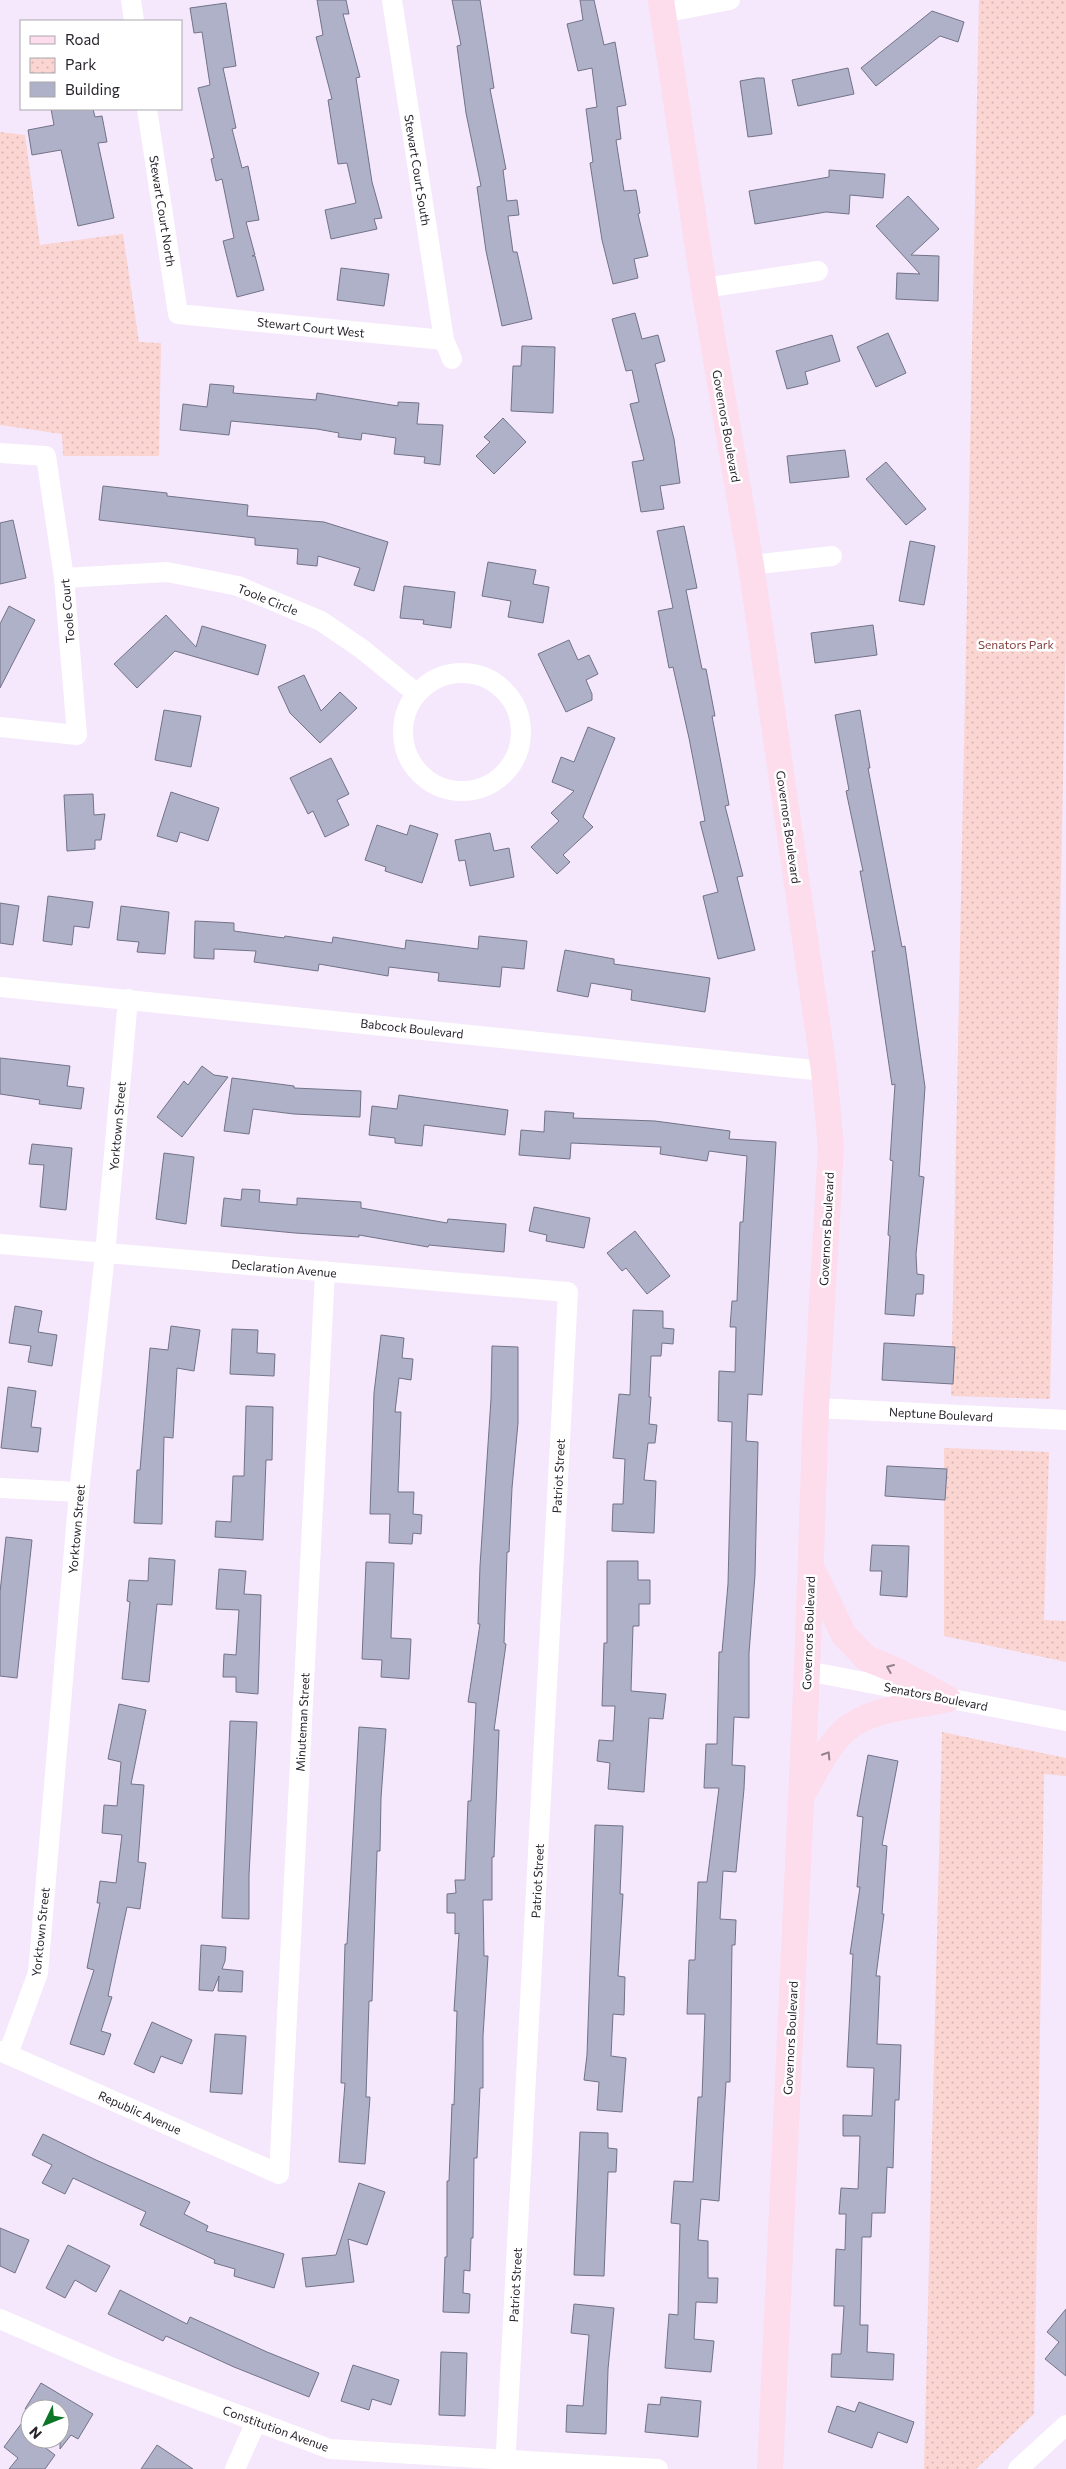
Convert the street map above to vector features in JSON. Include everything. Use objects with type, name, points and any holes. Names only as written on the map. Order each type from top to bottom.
[{"type":"main road","name":"Governors Boulevard","points":[[662,6],[704,288],[751,565],[824,1071],[831,1147],[816,1408],[807,1671],[770,2469]]},
{"type":"main road","points":[[811,1566],[844,1635],[866,1658],[896,1670],[948,1699]]},
{"type":"main road","points":[[801,1796],[842,1734],[861,1720],[885,1711],[948,1699]]},
{"type":"street","points":[[131,0],[134,20]]},
{"type":"street","name":"Stewart Court South","points":[[392,0],[444,340],[452,359]]},
{"type":"street","points":[[662,6],[730,0]]},
{"type":"street","name":"Stewart Court North","points":[[147,110],[178,314]]},
{"type":"street","points":[[704,288],[818,271]]},
{"type":"street","name":"Stewart Court West","points":[[178,314],[444,340]]},
{"type":"street","name":"Toole Court","points":[[0,452],[46,456],[64,578],[77,735],[0,727]]},
{"type":"street","points":[[751,565],[832,556]]},
{"type":"street","name":"Toole Circle","points":[[64,578],[166,572],[238,586],[320,620],[362,649],[416,693]]},
{"type":"street","points":[[451,673],[471,673],[491,680],[507,693],[517,710],[521,730],[518,751],[508,769],[494,782],[477,789],[459,791],[440,787],[424,777],[412,764],[404,746],[402,728],[406,709],[416,693],[432,680],[451,673]]},
{"type":"street","name":"Babcock Boulevard","points":[[0,987],[824,1071]]},
{"type":"street","name":"Yorktown Street","points":[[4,2053],[38,1973],[78,1492],[105,1254],[128,999]]},
{"type":"street","name":"Declaration Avenue","points":[[0,1244],[568,1292]]},
{"type":"street","name":"Minuteman Street","points":[[279,2174],[325,1271]]},
{"type":"street","name":"Patriot Street","points":[[506,2465],[568,1292]]},
{"type":"street","name":"Neptune Boulevard","points":[[816,1408],[1066,1420]]},
{"type":"street","points":[[0,1488],[78,1492]]},
{"type":"street","name":"Senators Boulevard","points":[[807,1671],[1066,1721]]},
{"type":"street","name":"Republic Avenue","points":[[4,2053],[279,2174]]},
{"type":"street","name":"Constitution Avenue","points":[[3,2326],[256,2422],[330,2448],[506,2465],[658,2469]]},
{"type":"street","points":[[235,2469],[256,2422]]},
{"type":"street","points":[[1018,2469],[1066,2424]]},
{"type":"green space","name":"Senators Park","points":[[979,0],[1066,0],[1066,636],[1050,1399],[951,1396]]},
{"type":"green space","points":[[0,132],[25,135],[40,245],[123,234],[139,342],[161,343],[159,456],[63,456],[62,434],[0,425]]},
{"type":"green space","points":[[944,1448],[1049,1452],[1044,1620],[1066,1621],[1066,1662],[944,1636]]},
{"type":"green space","points":[[942,1732],[1066,1758],[1066,1776],[1044,1774],[1034,2414],[976,2469],[924,2469]]},
{"type":"building","points":[[317,0],[346,0],[349,14],[343,14],[360,77],[356,78],[372,182],[382,218],[374,219],[377,229],[331,239],[325,210],[356,203],[347,163],[338,164],[328,100],[332,99],[316,37],[323,35]]},
{"type":"building","points":[[452,0],[480,0],[494,88],[490,89],[506,169],[503,170],[507,201],[517,200],[519,215],[508,216],[513,252],[517,252],[532,319],[502,326],[486,251],[477,187],[481,186],[466,113],[457,46],[461,45]]},
{"type":"building","points":[[580,0],[594,0],[604,45],[615,42],[626,105],[617,107],[621,139],[616,140],[624,191],[636,190],[640,213],[638,214],[648,256],[634,259],[638,278],[613,284],[602,240],[590,163],[593,162],[586,109],[597,107],[592,68],[578,71],[567,24],[583,20]]},
{"type":"building","points":[[226,3],[236,66],[223,68],[236,128],[232,129],[242,168],[248,166],[259,220],[246,222],[255,255],[252,256],[255,256],[264,290],[237,297],[223,241],[234,238],[222,179],[216,181],[211,159],[214,158],[198,88],[210,85],[202,32],[194,33],[190,8]]},
{"type":"building","points":[[932,11],[964,22],[958,42],[940,36],[876,86],[861,68]]},
{"type":"building","points":[[848,68],[854,94],[798,106],[792,80]]},
{"type":"building","points":[[764,78],[772,134],[748,137],[740,81]]},
{"type":"building","points":[[51,110],[93,110],[95,117],[102,116],[107,142],[98,143],[114,218],[78,226],[61,150],[32,155],[28,130],[54,125]]},
{"type":"building","points":[[829,170],[885,174],[883,198],[850,195],[849,214],[826,212],[755,224],[749,191],[829,177]]},
{"type":"building","points":[[908,196],[939,229],[911,255],[939,256],[938,301],[896,299],[897,273],[920,274],[876,226]]},
{"type":"building","points":[[341,268],[389,274],[384,306],[337,300]]},
{"type":"building","points":[[635,313],[642,339],[658,335],[665,361],[655,364],[674,439],[680,483],[660,486],[664,509],[641,512],[632,462],[644,460],[630,404],[639,402],[632,370],[626,371],[612,319]]},
{"type":"building","points":[[888,333],[906,373],[876,387],[857,347]]},
{"type":"building","points":[[832,335],[840,361],[805,372],[808,384],[787,389],[776,351]]},
{"type":"building","points":[[522,346],[555,347],[553,413],[511,411],[513,366],[521,366]]},
{"type":"building","points":[[210,384],[234,386],[233,393],[316,400],[317,393],[398,406],[398,402],[419,403],[417,424],[443,425],[440,465],[424,463],[425,457],[394,454],[396,438],[362,433],[361,440],[338,437],[339,433],[317,429],[231,421],[229,435],[180,430],[183,404],[207,407]]},
{"type":"building","points":[[503,418],[526,442],[494,474],[476,456],[490,442],[484,437]]},
{"type":"building","points":[[845,450],[849,477],[790,483],[787,456]]},
{"type":"building","points":[[886,462],[926,509],[906,525],[866,479]]},
{"type":"building","points":[[103,486],[167,493],[167,496],[248,505],[247,516],[324,522],[388,542],[374,591],[354,585],[360,568],[318,556],[317,566],[297,564],[298,549],[255,545],[255,538],[99,520]]},
{"type":"building","points":[[13,520],[26,578],[0,584],[0,523]]},
{"type":"building","points":[[684,526],[697,588],[686,590],[702,669],[706,669],[715,716],[712,716],[729,805],[725,806],[743,876],[737,877],[755,950],[718,959],[703,896],[718,892],[700,822],[705,821],[689,738],[673,667],[669,668],[658,611],[673,608],[657,531]]},
{"type":"building","points":[[910,541],[935,546],[924,605],[899,601]]},
{"type":"building","points":[[488,562],[536,570],[533,584],[549,587],[543,623],[508,617],[511,601],[482,596]]},
{"type":"building","points":[[404,586],[455,592],[451,628],[423,624],[424,620],[400,618]]},
{"type":"building","points":[[9,606],[35,620],[0,688],[0,624]]},
{"type":"building","points":[[166,615],[196,647],[202,626],[266,645],[258,675],[175,651],[137,688],[114,664]]},
{"type":"building","points":[[873,625],[877,655],[815,663],[811,633]]},
{"type":"building","points":[[569,640],[578,660],[589,655],[598,674],[586,680],[592,694],[592,700],[566,712],[538,654]]},
{"type":"building","points":[[304,675],[321,711],[340,692],[357,708],[320,743],[290,713],[278,687]]},
{"type":"building","points":[[164,710],[201,716],[191,767],[155,760]]},
{"type":"building","points":[[860,710],[870,768],[868,768],[902,947],[905,946],[925,1087],[919,1176],[924,1177],[916,1254],[917,1274],[924,1275],[923,1294],[916,1294],[914,1316],[885,1314],[893,1161],[890,1160],[895,1084],[892,1085],[872,951],[875,951],[860,871],[863,871],[846,791],[849,790],[835,715]]},
{"type":"building","points":[[588,727],[615,738],[583,817],[593,827],[563,855],[570,862],[557,874],[531,847],[559,821],[551,813],[574,791],[552,782],[561,757],[574,762]]},
{"type":"building","points":[[331,758],[349,794],[337,800],[349,825],[325,837],[313,811],[308,814],[290,778]]},
{"type":"building","points":[[171,792],[219,808],[208,841],[180,832],[177,842],[157,836]]},
{"type":"building","points":[[93,794],[94,815],[105,814],[101,840],[95,840],[95,849],[67,851],[64,795]]},
{"type":"building","points":[[377,825],[407,835],[410,825],[438,834],[422,883],[385,871],[386,867],[365,860]]},
{"type":"building","points":[[490,833],[494,851],[509,848],[514,877],[470,886],[465,860],[459,861],[455,840]]},
{"type":"building","points":[[48,896],[93,902],[89,928],[74,926],[72,945],[43,941]]},
{"type":"building","points":[[0,903],[19,906],[13,945],[0,943]]},
{"type":"building","points":[[121,906],[169,912],[165,954],[137,952],[139,942],[117,940]]},
{"type":"building","points":[[195,921],[234,923],[234,931],[284,938],[285,936],[332,943],[333,937],[405,949],[406,940],[478,949],[479,936],[527,941],[524,969],[502,967],[500,987],[438,981],[439,973],[389,967],[388,976],[319,964],[318,971],[254,962],[256,951],[214,949],[214,959],[194,958]]},
{"type":"building","points":[[565,950],[614,959],[614,964],[710,978],[705,1012],[631,1000],[632,990],[591,983],[588,997],[557,991]]},
{"type":"building","points":[[0,1058],[70,1066],[67,1086],[84,1088],[81,1109],[39,1104],[40,1100],[0,1094]]},
{"type":"building","points":[[202,1066],[214,1075],[228,1077],[182,1137],[157,1117],[184,1081],[188,1085]]},
{"type":"building","points":[[232,1078],[294,1086],[294,1088],[361,1091],[360,1117],[294,1114],[253,1109],[249,1134],[224,1131]]},
{"type":"building","points":[[399,1095],[508,1110],[505,1135],[424,1125],[422,1146],[395,1143],[395,1138],[369,1135],[372,1106],[397,1109]]},
{"type":"building","points":[[545,1111],[574,1113],[573,1118],[655,1121],[730,1131],[729,1139],[776,1142],[762,1395],[748,1394],[746,1441],[758,1442],[755,1575],[749,1653],[749,1718],[734,1717],[732,1765],[745,1766],[744,1789],[736,1872],[723,1871],[720,1919],[736,1920],[735,1945],[732,1945],[730,2082],[726,2082],[719,2201],[701,2199],[698,2240],[708,2241],[708,2278],[718,2278],[717,2303],[696,2302],[694,2339],[714,2341],[711,2372],[665,2368],[669,2314],[678,2315],[680,2224],[671,2223],[674,2181],[693,2182],[698,2097],[702,2097],[705,2014],[687,2014],[689,1960],[695,1960],[698,1882],[707,1882],[719,1788],[704,1788],[706,1744],[717,1744],[719,1652],[722,1652],[728,1584],[732,1422],[718,1421],[719,1371],[735,1372],[736,1327],[730,1327],[732,1301],[737,1301],[740,1222],[743,1222],[747,1156],[709,1151],[707,1161],[660,1154],[661,1147],[571,1143],[570,1159],[519,1155],[521,1130],[544,1132]]},
{"type":"building","points":[[32,1144],[72,1148],[66,1210],[40,1207],[44,1165],[29,1164]]},
{"type":"building","points":[[164,1153],[194,1157],[186,1224],[156,1219]]},
{"type":"building","points":[[242,1189],[260,1190],[259,1202],[297,1205],[297,1198],[361,1202],[361,1208],[447,1223],[448,1219],[506,1224],[504,1252],[429,1245],[428,1247],[359,1235],[359,1237],[295,1233],[221,1226],[224,1198],[241,1200]]},
{"type":"building","points":[[534,1207],[590,1218],[584,1248],[546,1241],[547,1235],[529,1231]]},
{"type":"building","points":[[635,1231],[670,1276],[647,1294],[626,1268],[622,1271],[607,1253]]},
{"type":"building","points":[[15,1306],[42,1311],[38,1332],[57,1335],[52,1366],[28,1362],[31,1346],[9,1343]]},
{"type":"building","points":[[633,1310],[663,1311],[663,1328],[674,1329],[673,1344],[662,1343],[661,1356],[651,1356],[649,1424],[657,1425],[655,1443],[648,1443],[644,1480],[656,1481],[654,1533],[612,1531],[613,1504],[623,1504],[625,1459],[613,1458],[619,1394],[630,1395]]},
{"type":"building","points":[[171,1326],[200,1330],[194,1371],[177,1368],[173,1438],[164,1437],[162,1524],[134,1523],[137,1470],[140,1470],[150,1348],[168,1350]]},
{"type":"building","points":[[232,1329],[258,1330],[257,1353],[275,1354],[274,1376],[230,1374]]},
{"type":"building","points":[[381,1335],[404,1338],[402,1358],[413,1359],[411,1380],[399,1378],[395,1412],[401,1412],[398,1492],[414,1492],[413,1514],[422,1515],[421,1534],[413,1533],[412,1544],[389,1543],[390,1514],[370,1514],[374,1393]]},
{"type":"building","points":[[884,1343],[955,1347],[953,1384],[882,1380]]},
{"type":"building","points":[[492,1346],[518,1347],[518,1423],[509,1552],[507,1552],[504,1643],[506,1644],[494,1730],[499,1730],[494,1857],[492,1857],[492,1900],[483,1900],[484,1956],[488,1956],[483,2036],[483,2088],[480,2088],[477,2158],[474,2158],[473,2238],[471,2238],[470,2271],[464,2270],[463,2293],[470,2294],[469,2313],[443,2312],[445,2257],[447,2257],[447,2181],[449,2181],[452,2104],[454,2105],[457,2011],[454,2011],[459,1933],[455,1934],[455,1913],[447,1913],[447,1894],[456,1893],[455,1880],[465,1880],[468,1801],[471,1801],[476,1703],[468,1702],[480,1624],[478,1624],[480,1566],[491,1399]]},
{"type":"building","points":[[8,1387],[36,1391],[31,1427],[41,1428],[38,1452],[1,1448]]},
{"type":"building","points":[[246,1406],[273,1407],[272,1460],[266,1460],[263,1540],[215,1537],[216,1521],[231,1522],[233,1476],[244,1476]]},
{"type":"building","points":[[887,1466],[947,1469],[945,1500],[885,1496]]},
{"type":"building","points":[[6,1537],[32,1540],[17,1678],[0,1676],[0,1592]]},
{"type":"building","points":[[872,1545],[909,1546],[907,1597],[880,1595],[882,1571],[870,1571]]},
{"type":"building","points":[[149,1558],[175,1560],[172,1605],[157,1604],[149,1682],[122,1679],[130,1602],[127,1601],[129,1580],[148,1581]]},
{"type":"building","points":[[607,1561],[638,1561],[638,1580],[650,1580],[650,1604],[639,1604],[639,1626],[633,1626],[631,1691],[666,1694],[663,1719],[649,1718],[644,1792],[608,1789],[610,1763],[597,1761],[599,1740],[613,1741],[615,1706],[602,1706],[604,1643],[607,1643]]},
{"type":"building","points":[[366,1562],[394,1563],[391,1638],[411,1639],[409,1679],[381,1677],[382,1660],[362,1659]]},
{"type":"building","points":[[219,1569],[246,1571],[244,1594],[261,1595],[258,1694],[236,1692],[236,1677],[223,1677],[224,1654],[236,1655],[239,1610],[216,1609]]},
{"type":"building","points":[[119,1704],[146,1710],[131,1784],[144,1785],[138,1862],[146,1863],[140,1909],[127,1907],[108,1996],[112,1997],[101,2031],[111,2034],[104,2055],[70,2044],[94,1970],[87,1968],[100,1903],[97,1903],[100,1881],[116,1883],[122,1835],[102,1833],[104,1805],[117,1806],[121,1762],[108,1759]]},
{"type":"building","points":[[230,1721],[257,1722],[249,1875],[249,1919],[222,1918]]},
{"type":"building","points":[[359,1727],[386,1729],[381,1798],[380,1851],[377,1851],[372,2001],[369,2001],[366,2097],[370,2097],[365,2164],[339,2162],[345,2083],[341,2083],[345,1944],[347,1944]]},
{"type":"building","points":[[868,1755],[898,1761],[882,1845],[887,1846],[882,1914],[884,1914],[876,1976],[880,1976],[877,2044],[901,2045],[899,2100],[895,2100],[893,2168],[887,2167],[885,2213],[872,2213],[871,2237],[862,2237],[860,2325],[868,2325],[867,2352],[894,2354],[893,2380],[831,2377],[832,2354],[841,2354],[844,2306],[834,2306],[836,2249],[845,2250],[846,2214],[839,2214],[841,2188],[858,2189],[860,2136],[843,2136],[843,2115],[872,2116],[874,2068],[847,2067],[853,1954],[850,1954],[860,1887],[857,1887],[863,1817],[857,1816]]},
{"type":"building","points":[[595,1825],[623,1826],[620,1894],[623,1894],[618,1976],[625,1977],[624,2015],[613,2014],[611,2056],[626,2058],[622,2112],[597,2110],[599,2082],[584,2080],[587,2055]]},
{"type":"building","points":[[201,1945],[226,1947],[225,1961],[222,1969],[243,1971],[242,1992],[218,1991],[219,1976],[213,1991],[199,1990]]},
{"type":"building","points":[[152,2022],[192,2040],[182,2064],[161,2056],[154,2073],[134,2064]]},
{"type":"building","points":[[215,2034],[246,2036],[242,2094],[210,2092]]},
{"type":"building","points":[[580,2132],[608,2133],[608,2148],[617,2149],[616,2172],[608,2172],[604,2276],[574,2275]]},
{"type":"building","points":[[43,2134],[190,2202],[184,2214],[208,2226],[206,2231],[284,2254],[274,2288],[234,2276],[235,2269],[214,2263],[215,2260],[140,2225],[146,2212],[73,2178],[65,2194],[42,2183],[52,2165],[32,2155]]},
{"type":"building","points":[[359,2183],[385,2192],[367,2245],[348,2239],[354,2282],[306,2287],[302,2258],[336,2255]]},
{"type":"building","points":[[0,2228],[29,2240],[15,2273],[0,2266]]},
{"type":"building","points":[[68,2245],[110,2266],[96,2292],[75,2280],[65,2298],[46,2288]]},
{"type":"building","points":[[120,2290],[187,2324],[190,2317],[319,2373],[309,2397],[234,2367],[166,2336],[163,2341],[108,2314]]},
{"type":"building","points":[[574,2304],[614,2308],[608,2369],[606,2434],[566,2432],[567,2405],[583,2406],[589,2335],[571,2333]]},
{"type":"building","points":[[1066,2309],[1066,2376],[1045,2359],[1059,2342],[1047,2332]]},
{"type":"building","points":[[441,2352],[467,2353],[465,2416],[439,2415]]},
{"type":"building","points":[[353,2365],[399,2380],[391,2405],[372,2399],[369,2410],[341,2401]]},
{"type":"building","points":[[41,2383],[68,2399],[31,2399]]},
{"type":"building","points":[[661,2397],[701,2401],[698,2437],[645,2432],[648,2404],[660,2405]]},
{"type":"building","points":[[70,2400],[93,2414],[78,2439],[71,2435],[70,2436]]},
{"type":"building","points":[[859,2402],[914,2422],[907,2443],[878,2432],[872,2448],[828,2432],[837,2406],[855,2412]]},
{"type":"building","points":[[20,2425],[20,2449],[47,2449],[55,2455],[45,2469],[9,2469],[18,2458],[4,2447]]},
{"type":"building","points":[[157,2445],[193,2469],[141,2469]]}]
